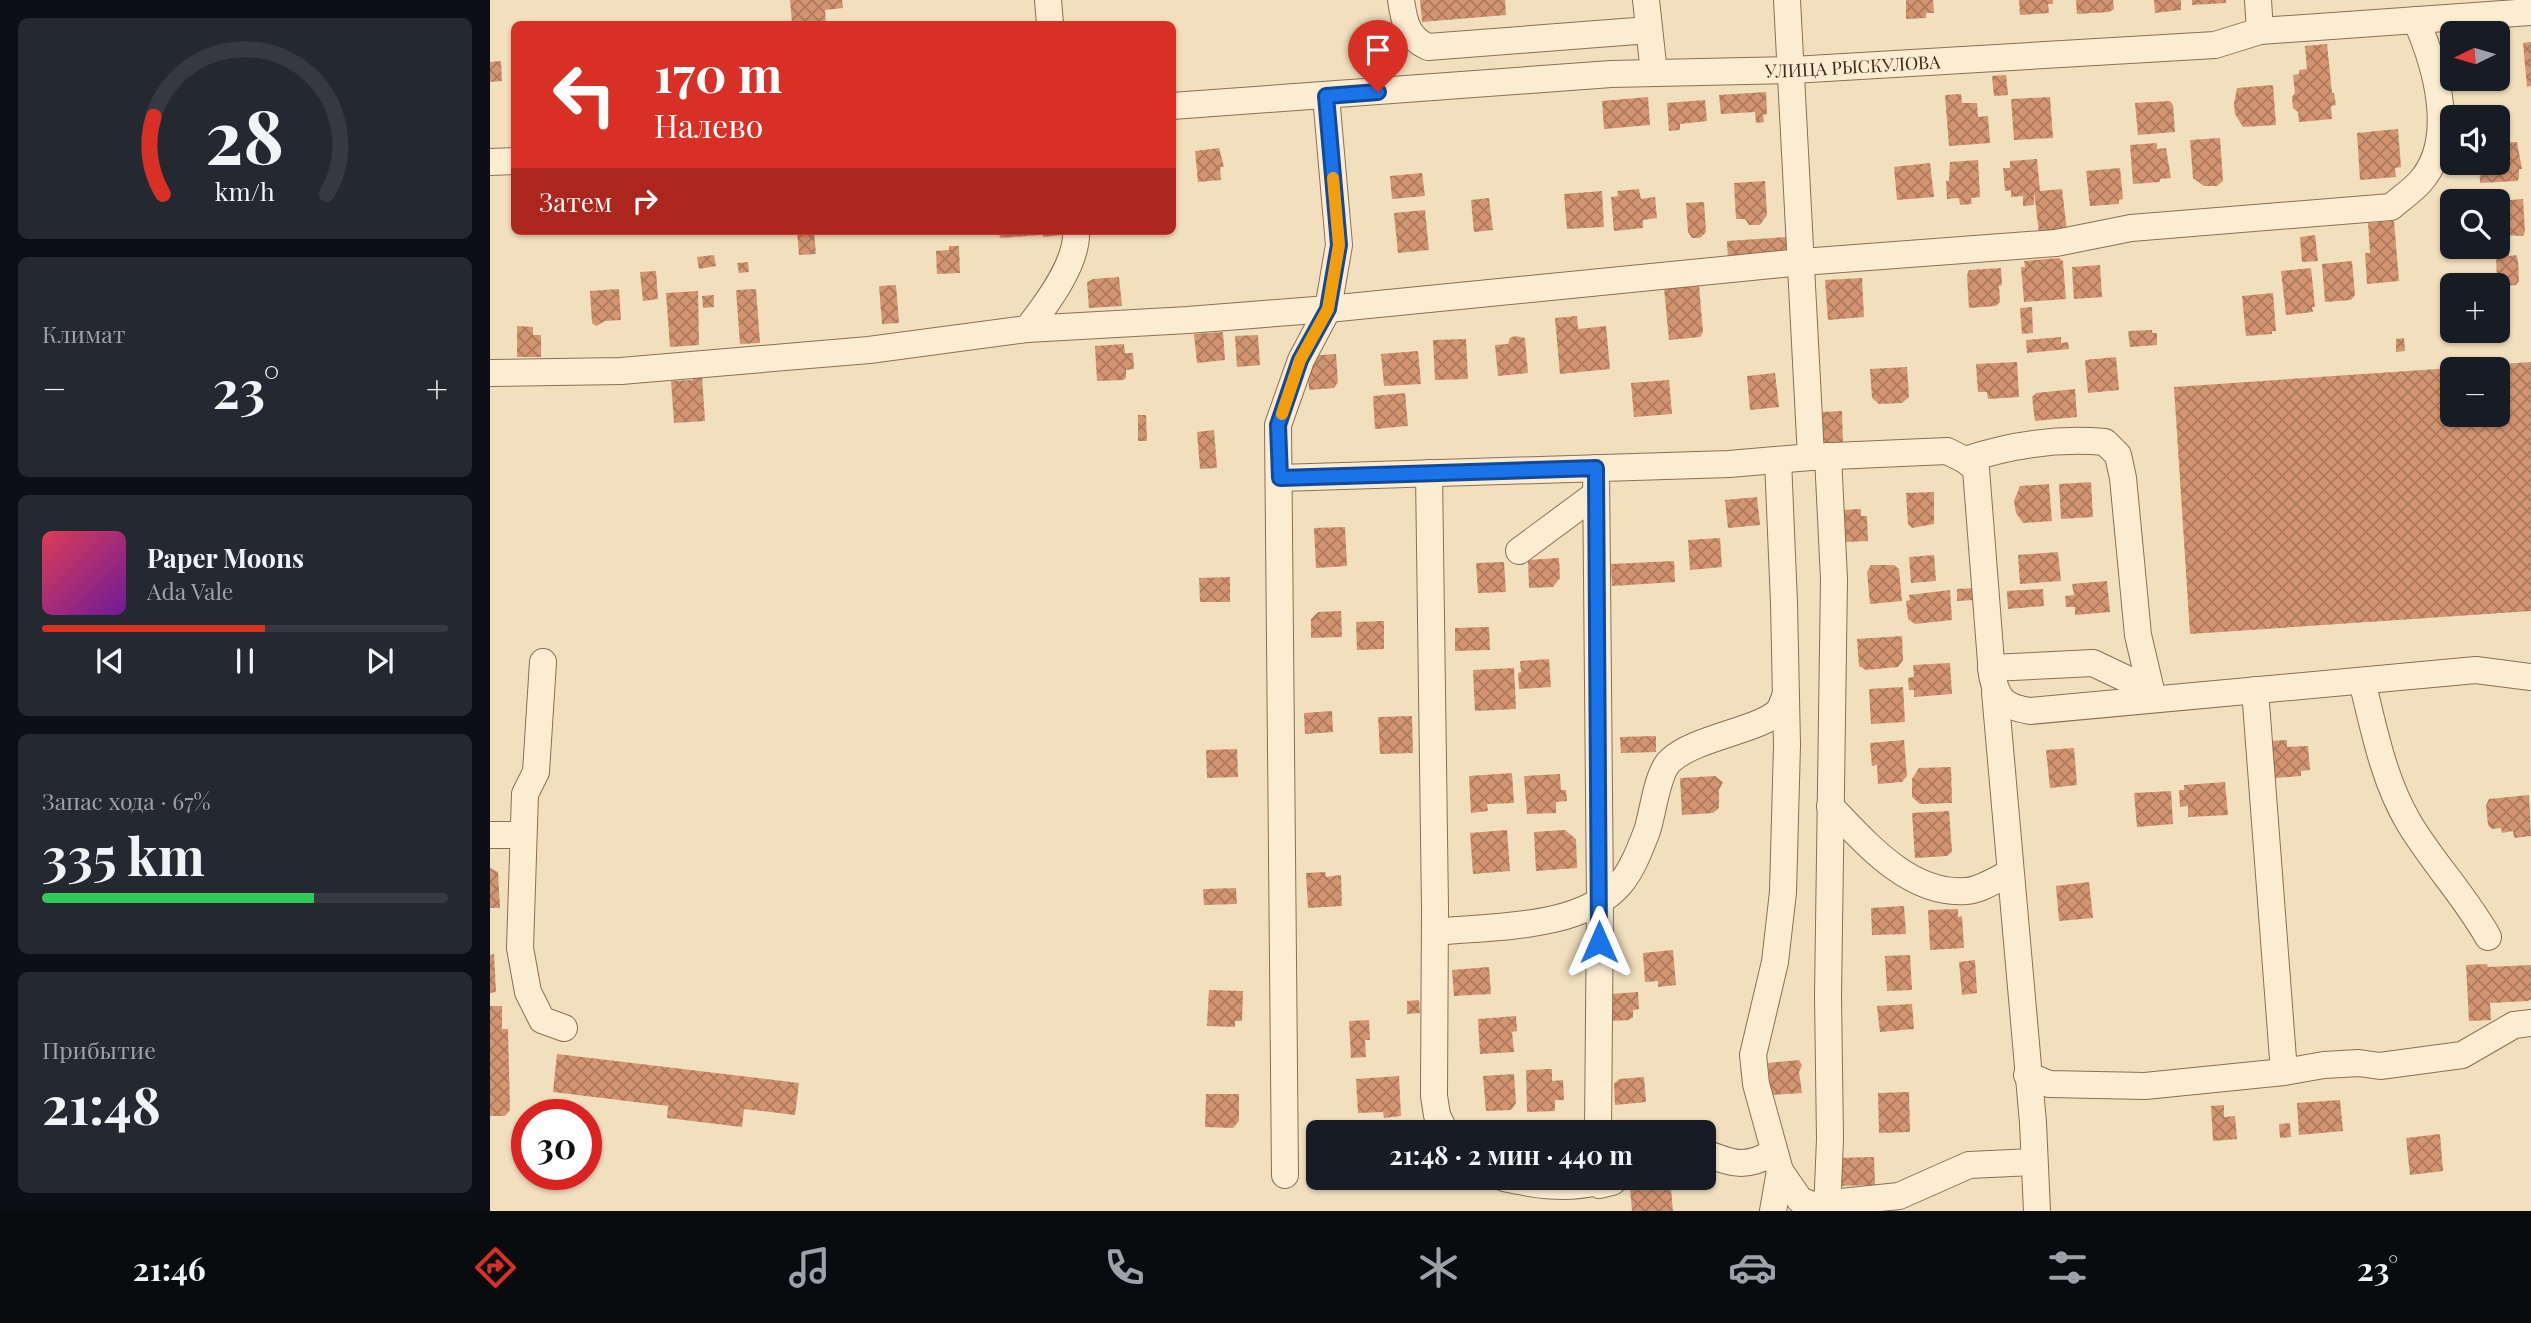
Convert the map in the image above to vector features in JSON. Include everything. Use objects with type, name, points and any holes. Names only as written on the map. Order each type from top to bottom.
[{"type":"street","points":[[1048,0],[1049,21]]},
{"type":"street","points":[[1401,0],[1407,31],[1415,42],[1428,47],[1651,52],[1646,0]]},
{"type":"street","points":[[1787,0],[1802,262],[1819,456],[1834,579],[1828,996],[1830,1139],[1827,1207]]},
{"type":"street","points":[[2258,0],[2260,31]]},
{"type":"street","name":"УЛИЦА РЫСКУЛОВА","points":[[1176,106],[1611,74],[1651,52],[1793,70],[2215,44],[2260,31],[2531,12]]},
{"type":"street","points":[[490,373],[635,370],[869,349],[1027,329],[1328,309],[1802,262],[2056,243],[2131,229],[2391,207],[2421,181],[2440,144],[2439,95],[2430,52],[2416,20]]},
{"type":"street","points":[[1285,1175],[1278,425],[1300,360],[1328,309],[1339,245],[1326,96]]},
{"type":"street","points":[[490,162],[511,160]]},
{"type":"street","points":[[1027,329],[1054,295],[1077,242],[1076,235]]},
{"type":"street","points":[[1965,460],[1996,450],[2076,439],[2105,442],[2118,455],[2123,478],[2138,635],[2150,689]]},
{"type":"street","points":[[1280,478],[1429,473],[1596,481],[1819,456],[1937,451],[1947,451],[1976,469],[2032,1123],[2037,1211]]},
{"type":"street","points":[[1778,460],[1786,694],[1783,892],[1775,962],[1753,1055],[1756,1084],[1777,1162],[1800,1200],[1827,1207],[1899,1196],[1969,1165],[2033,1162]]},
{"type":"street","points":[[1429,473],[1435,932],[1434,1096],[1439,1120]]},
{"type":"street","points":[[1519,551],[1596,481]]},
{"type":"street","points":[[1596,481],[1600,901],[1598,1120]]},
{"type":"street","points":[[543,662],[536,772],[525,794],[520,948],[528,992],[541,1020],[564,1028]]},
{"type":"street","points":[[1993,680],[2093,663],[2150,689]]},
{"type":"street","points":[[1993,680],[2006,704],[2030,711],[2150,689],[2255,690],[2476,670],[2531,677]]},
{"type":"street","points":[[2362,681],[2390,786],[2427,851],[2471,907],[2488,937]]},
{"type":"street","points":[[2255,690],[2284,1072]]},
{"type":"street","points":[[1435,932],[1541,922],[1578,913],[1600,901],[1620,884],[1636,858],[1668,762],[1693,745],[1762,721],[1779,710],[1786,694]]},
{"type":"street","points":[[1830,806],[1868,846],[1910,878],[1940,889],[1967,892],[2010,873]]},
{"type":"street","points":[[490,835],[523,835]]},
{"type":"street","points":[[2027,1075],[2049,1084],[2145,1086],[2359,1063],[2380,1066],[2462,1055],[2514,1025],[2531,1023]]},
{"type":"street","points":[[1716,1156],[1742,1164],[1777,1162]]},
{"type":"street","points":[[1773,1211],[1777,1162]]},
{"type":"building","points":[[790,0],[842,0],[843,8],[825,10],[826,21],[792,21]]},
{"type":"building","points":[[1420,0],[1505,0],[1506,15],[1422,22]]},
{"type":"building","points":[[1906,0],[1933,0],[1934,13],[1926,13],[1926,18],[1906,19]]},
{"type":"building","points":[[2019,0],[2053,0],[2053,4],[2048,4],[2049,13],[2020,15]]},
{"type":"building","points":[[2076,0],[2113,0],[2114,9],[2109,12],[2077,14]]},
{"type":"building","points":[[2154,0],[2181,0],[2181,10],[2155,13]]},
{"type":"building","points":[[2192,0],[2226,0],[2226,3],[2192,5]]},
{"type":"building","points":[[2531,42],[2531,86],[2527,87],[2523,43]]},
{"type":"building","points":[[2327,44],[2332,93],[2336,105],[2331,106],[2332,119],[2299,122],[2298,112],[2293,108],[2293,75],[2299,74],[2299,70],[2307,69],[2305,46]]},
{"type":"building","points":[[501,61],[502,81],[490,82],[490,62]]},
{"type":"building","points":[[2006,75],[2008,95],[1994,96],[1992,76]]},
{"type":"building","points":[[2273,85],[2276,125],[2243,127],[2235,114],[2237,88]]},
{"type":"building","points":[[1766,92],[1767,114],[1763,115],[1764,122],[1756,123],[1755,112],[1721,114],[1719,95]]},
{"type":"building","points":[[1961,94],[1962,103],[1977,103],[1978,117],[1988,116],[1990,143],[1949,146],[1945,95]]},
{"type":"building","points":[[1648,97],[1650,125],[1604,129],[1602,101]]},
{"type":"building","points":[[2050,97],[2053,138],[2014,140],[2011,99]]},
{"type":"building","points":[[1705,100],[1707,121],[1680,124],[1680,130],[1669,131],[1667,103]]},
{"type":"building","points":[[2170,101],[2173,105],[2175,132],[2138,135],[2135,103]]},
{"type":"building","points":[[2398,129],[2401,167],[2395,168],[2396,177],[2360,180],[2357,133]]},
{"type":"building","points":[[2220,138],[2223,181],[2217,186],[2204,186],[2193,178],[2190,140]]},
{"type":"building","points":[[2510,142],[2517,142],[2522,169],[2519,169],[2517,181],[2480,183],[2480,175],[2510,175]]},
{"type":"building","points":[[2157,143],[2157,149],[2166,148],[2171,178],[2160,179],[2160,182],[2133,184],[2130,145]]},
{"type":"building","points":[[1219,148],[1224,167],[1220,167],[1221,180],[1198,182],[1195,151]]},
{"type":"building","points":[[2037,159],[2040,191],[2062,189],[2067,231],[2039,234],[2034,191],[2034,205],[2023,206],[2023,196],[2011,197],[2011,190],[2005,191],[2003,168],[2010,168],[2010,161]]},
{"type":"building","points":[[1978,160],[1980,197],[1971,198],[1972,204],[1960,205],[1959,198],[1947,199],[1946,181],[1949,181],[1950,162]]},
{"type":"building","points":[[1930,163],[1934,197],[1897,200],[1894,167]]},
{"type":"building","points":[[2120,168],[2123,199],[2119,200],[2119,204],[2090,206],[2086,171]]},
{"type":"building","points":[[1422,173],[1425,196],[1392,199],[1390,176]]},
{"type":"building","points":[[1765,181],[1767,215],[1760,225],[1749,225],[1745,219],[1736,219],[1734,183]]},
{"type":"building","points":[[1639,189],[1641,199],[1655,197],[1657,218],[1643,220],[1643,228],[1614,231],[1611,197],[1618,196],[1617,191]]},
{"type":"building","points":[[1602,191],[1604,227],[1567,229],[1564,194]]},
{"type":"building","points":[[1489,198],[1493,230],[1474,232],[1471,200]]},
{"type":"building","points":[[2523,199],[2523,236],[2510,236],[2510,200]]},
{"type":"building","points":[[1704,202],[1706,232],[1700,238],[1692,238],[1688,232],[1686,203]]},
{"type":"building","points":[[1425,210],[1429,250],[1398,253],[1394,213]]},
{"type":"building","points":[[2394,221],[2399,281],[2367,284],[2365,253],[2370,253],[2368,223]]},
{"type":"building","points":[[797,235],[814,235],[816,254],[799,255]]},
{"type":"building","points":[[1000,235],[1040,235],[1000,238]]},
{"type":"building","points":[[2315,235],[2318,261],[2302,262],[2300,237]]},
{"type":"building","points":[[1786,237],[1787,255],[1728,260],[1727,241]]},
{"type":"building","points":[[949,246],[959,246],[960,273],[937,274],[936,251],[949,250]]},
{"type":"building","points":[[714,255],[716,266],[699,269],[697,257]]},
{"type":"building","points":[[2516,255],[2519,281],[2516,285],[2510,286],[2510,273],[2497,273],[2496,259],[2510,259],[2510,256]]},
{"type":"building","points":[[2059,258],[2063,261],[2066,299],[2024,302],[2021,267],[2025,267],[2024,261]]},
{"type":"building","points":[[2352,261],[2355,295],[2351,300],[2325,302],[2322,264]]},
{"type":"building","points":[[748,262],[749,272],[739,273],[737,263]]},
{"type":"building","points":[[2100,265],[2102,297],[2074,299],[2072,267]]},
{"type":"building","points":[[2001,268],[2000,302],[1996,306],[1969,308],[1969,270]]},
{"type":"building","points":[[2311,268],[2315,307],[2312,307],[2313,312],[2286,315],[2281,271]]},
{"type":"building","points":[[656,271],[658,299],[643,301],[640,272]]},
{"type":"building","points":[[1119,277],[1122,306],[1089,308],[1087,282]]},
{"type":"building","points":[[1862,278],[1864,317],[1828,320],[1825,280]]},
{"type":"building","points":[[896,285],[899,323],[882,324],[879,286]]},
{"type":"building","points":[[1699,285],[1703,332],[1700,337],[1669,340],[1664,288]]},
{"type":"building","points":[[619,289],[621,320],[605,321],[596,326],[592,323],[590,291]]},
{"type":"building","points":[[756,289],[760,343],[740,344],[736,290]]},
{"type":"building","points":[[698,291],[699,345],[670,347],[666,293]]},
{"type":"building","points":[[2273,293],[2276,331],[2272,331],[2272,334],[2246,336],[2242,296]]},
{"type":"building","points":[[714,295],[714,307],[703,308],[702,296]]},
{"type":"building","points":[[2032,307],[2033,333],[2022,334],[2020,308]]},
{"type":"building","points":[[1577,316],[1578,329],[1606,326],[1610,369],[1560,374],[1555,318]]},
{"type":"building","points":[[517,326],[533,327],[533,335],[541,335],[541,357],[517,357]]},
{"type":"building","points":[[2152,330],[2152,333],[2157,333],[2157,345],[2130,347],[2128,331]]},
{"type":"building","points":[[1223,332],[1225,360],[1197,363],[1194,334]]},
{"type":"building","points":[[1258,335],[1260,365],[1237,367],[1235,336]]},
{"type":"building","points":[[2061,337],[2061,343],[2068,342],[2069,349],[2027,353],[2026,340]]},
{"type":"building","points":[[1510,338],[1525,338],[1528,373],[1498,376],[1495,345],[1508,344]]},
{"type":"building","points":[[2404,338],[2405,351],[2396,352],[2396,339]]},
{"type":"building","points":[[1466,339],[1468,379],[1435,380],[1433,340]]},
{"type":"building","points":[[1124,344],[1125,353],[1133,353],[1134,369],[1126,370],[1126,378],[1123,380],[1097,381],[1095,346]]},
{"type":"building","points":[[1418,351],[1421,384],[1384,386],[1381,354]]},
{"type":"building","points":[[1336,354],[1338,382],[1334,388],[1309,390],[1307,356]]},
{"type":"building","points":[[2116,357],[2119,390],[2088,393],[2085,360]]},
{"type":"building","points":[[2017,362],[2019,397],[1988,399],[1987,392],[1978,392],[1976,364]]},
{"type":"building","points":[[2531,362],[2531,611],[2190,634],[2174,387],[2440,369],[2440,427],[2510,427],[2510,364]]},
{"type":"building","points":[[1907,367],[1909,397],[1902,403],[1879,404],[1872,398],[1870,369]]},
{"type":"building","points":[[1775,373],[1779,407],[1750,410],[1747,376]]},
{"type":"building","points":[[693,376],[702,376],[705,421],[674,423],[671,381],[693,380]]},
{"type":"building","points":[[1669,380],[1672,414],[1634,417],[1631,383]]},
{"type":"building","points":[[2075,389],[2077,417],[2035,421],[2032,397],[2036,393]]},
{"type":"building","points":[[1405,393],[1408,426],[1375,429],[1373,396]]},
{"type":"building","points":[[1842,411],[1843,445],[1824,447],[1822,412]]},
{"type":"building","points":[[1138,415],[1146,415],[1147,441],[1138,441]]},
{"type":"building","points":[[1214,430],[1217,468],[1200,469],[1197,432]]},
{"type":"building","points":[[2091,482],[2093,517],[2061,519],[2059,484]]},
{"type":"building","points":[[2049,484],[2052,521],[2023,523],[2016,513],[2014,501],[2020,486]]},
{"type":"building","points":[[1934,492],[1934,524],[1912,528],[1908,524],[1906,493]]},
{"type":"building","points":[[1757,497],[1760,525],[1728,528],[1725,500]]},
{"type":"building","points":[[1861,509],[1861,516],[1867,516],[1868,541],[1844,542],[1843,510]]},
{"type":"building","points":[[1345,527],[1347,566],[1316,568],[1314,528]]},
{"type":"building","points":[[1720,538],[1722,567],[1690,570],[1688,540]]},
{"type":"building","points":[[2058,552],[2061,581],[2020,584],[2018,555]]},
{"type":"building","points":[[1934,555],[1936,581],[1911,583],[1909,557]]},
{"type":"building","points":[[1559,558],[1560,578],[1553,587],[1529,588],[1528,560]]},
{"type":"building","points":[[1674,561],[1675,582],[1612,586],[1611,564]]},
{"type":"building","points":[[1504,562],[1506,592],[1478,593],[1476,563]]},
{"type":"building","points":[[1871,565],[1894,565],[1899,569],[1902,601],[1870,604],[1867,572]]},
{"type":"building","points":[[1230,577],[1230,602],[1200,602],[1199,578]]},
{"type":"building","points":[[2107,581],[2110,612],[2075,615],[2075,607],[2066,607],[2065,596],[2074,595],[2072,584]]},
{"type":"building","points":[[1975,588],[1975,600],[1957,601],[1957,589]]},
{"type":"building","points":[[2043,589],[2044,606],[2008,609],[2007,591]]},
{"type":"building","points":[[1950,590],[1952,620],[1915,624],[1908,619],[1906,601],[1910,600],[1909,595]]},
{"type":"building","points":[[1341,611],[1342,637],[1311,638],[1311,619],[1318,612]]},
{"type":"building","points":[[1384,621],[1384,649],[1357,650],[1356,622]]},
{"type":"building","points":[[1489,627],[1490,650],[1455,651],[1455,628]]},
{"type":"building","points":[[1902,636],[1903,660],[1898,667],[1866,670],[1859,666],[1857,639]]},
{"type":"building","points":[[1549,659],[1551,687],[1519,689],[1520,661]]},
{"type":"building","points":[[1950,663],[1952,694],[1914,697],[1914,690],[1909,690],[1908,678],[1914,677],[1913,665]]},
{"type":"building","points":[[1514,668],[1516,709],[1475,711],[1473,670]]},
{"type":"building","points":[[1903,687],[1905,722],[1871,724],[1869,689]]},
{"type":"building","points":[[1332,711],[1333,732],[1305,734],[1304,713]]},
{"type":"building","points":[[1412,716],[1413,753],[1380,754],[1378,717]]},
{"type":"building","points":[[1656,736],[1656,752],[1621,753],[1620,737]]},
{"type":"building","points":[[1904,740],[1907,776],[1902,782],[1878,784],[1877,765],[1872,766],[1870,743]]},
{"type":"building","points":[[2287,740],[2287,747],[2308,746],[2310,770],[2301,771],[2301,776],[2275,778],[2272,741]]},
{"type":"building","points":[[2074,748],[2077,785],[2050,788],[2046,750]]},
{"type":"building","points":[[1237,749],[1238,777],[1207,778],[1206,750]]},
{"type":"building","points":[[1951,767],[1952,803],[1920,804],[1912,797],[1912,779],[1919,768]]},
{"type":"building","points":[[1512,773],[1514,803],[1487,804],[1488,811],[1471,813],[1469,776]]},
{"type":"building","points":[[1560,774],[1561,790],[1566,790],[1567,801],[1556,802],[1556,813],[1527,814],[1524,776]]},
{"type":"building","points":[[1715,776],[1723,782],[1719,790],[1719,808],[1713,813],[1682,815],[1680,778]]},
{"type":"building","points":[[2225,782],[2228,815],[2188,817],[2188,806],[2180,807],[2179,790],[2184,790],[2184,785]]},
{"type":"building","points":[[2171,791],[2173,824],[2137,827],[2134,793]]},
{"type":"building","points":[[2529,795],[2531,836],[2514,838],[2513,831],[2502,833],[2501,828],[2492,829],[2488,825],[2486,805],[2489,799]]},
{"type":"building","points":[[1949,811],[1952,852],[1947,856],[1915,858],[1912,813]]},
{"type":"building","points":[[1507,830],[1510,871],[1473,874],[1470,833]]},
{"type":"building","points":[[1565,830],[1576,839],[1577,868],[1536,871],[1534,832]]},
{"type":"building","points":[[490,868],[498,872],[500,908],[490,908]]},
{"type":"building","points":[[1325,872],[1326,877],[1341,875],[1342,906],[1308,908],[1306,873]]},
{"type":"building","points":[[2089,882],[2093,918],[2059,921],[2056,886]]},
{"type":"building","points":[[1236,888],[1237,904],[1204,905],[1203,889]]},
{"type":"building","points":[[1904,906],[1906,934],[1872,935],[1871,908]]},
{"type":"building","points":[[1958,909],[1958,917],[1962,916],[1964,948],[1930,950],[1928,910]]},
{"type":"building","points":[[1673,950],[1676,985],[1658,987],[1658,981],[1645,982],[1643,953]]},
{"type":"building","points":[[494,954],[496,992],[490,993],[490,955]]},
{"type":"building","points":[[1910,955],[1912,990],[1887,991],[1885,956]]},
{"type":"building","points":[[1975,960],[1977,993],[1962,995],[1959,962]]},
{"type":"building","points":[[2487,964],[2488,967],[2531,965],[2531,999],[2490,1003],[2491,1020],[2469,1021],[2466,965]]},
{"type":"building","points":[[1489,967],[1491,994],[1454,996],[1452,970]]},
{"type":"building","points":[[1209,990],[1243,991],[1242,1021],[1235,1021],[1235,1027],[1207,1026]]},
{"type":"building","points":[[1638,992],[1639,1009],[1633,1010],[1633,1017],[1629,1020],[1613,1021],[1611,994]]},
{"type":"building","points":[[1419,1000],[1420,1013],[1407,1014],[1407,1001]]},
{"type":"building","points":[[1912,1004],[1914,1029],[1880,1032],[1877,1006]]},
{"type":"building","points":[[490,1006],[502,1006],[502,1029],[508,1029],[510,1110],[505,1116],[490,1116]]},
{"type":"building","points":[[1516,1016],[1517,1031],[1512,1032],[1514,1052],[1480,1054],[1478,1019]]},
{"type":"building","points":[[1369,1020],[1370,1040],[1365,1040],[1366,1057],[1351,1058],[1349,1021]]},
{"type":"building","points":[[557,1054],[799,1083],[795,1115],[744,1109],[742,1127],[667,1118],[668,1106],[553,1092]]},
{"type":"building","points":[[1799,1060],[1802,1065],[1799,1072],[1802,1093],[1770,1095],[1768,1063]]},
{"type":"building","points":[[1552,1069],[1552,1081],[1563,1080],[1564,1100],[1555,1100],[1555,1111],[1527,1112],[1526,1070]]},
{"type":"building","points":[[1514,1074],[1516,1103],[1511,1110],[1486,1111],[1483,1076]]},
{"type":"building","points":[[1399,1076],[1401,1116],[1384,1118],[1383,1112],[1358,1113],[1356,1079]]},
{"type":"building","points":[[1644,1077],[1646,1102],[1615,1105],[1614,1084],[1619,1079]]},
{"type":"building","points":[[1909,1092],[1910,1132],[1879,1133],[1878,1093]]},
{"type":"building","points":[[1206,1094],[1239,1094],[1239,1121],[1233,1128],[1205,1127]]},
{"type":"building","points":[[2340,1100],[2343,1131],[2299,1135],[2297,1103]]},
{"type":"building","points":[[2224,1105],[2224,1117],[2235,1116],[2237,1139],[2213,1141],[2211,1106]]},
{"type":"building","points":[[2290,1123],[2291,1137],[2280,1138],[2279,1124]]},
{"type":"building","points":[[2440,1134],[2443,1171],[2410,1175],[2406,1138]]},
{"type":"building","points":[[1874,1157],[1875,1185],[1836,1186],[1835,1158]]},
{"type":"building","points":[[1630,1190],[1671,1190],[1673,1211],[1632,1211]]},
{"type":"slow traffic","points":[[1282,414],[1300,360],[1328,309],[1339,245],[1333,178]]},
{"type":"route","points":[[1378,92],[1326,96],[1339,245],[1328,309],[1300,360],[1278,425],[1280,478],[1596,468],[1599,942]]}]
